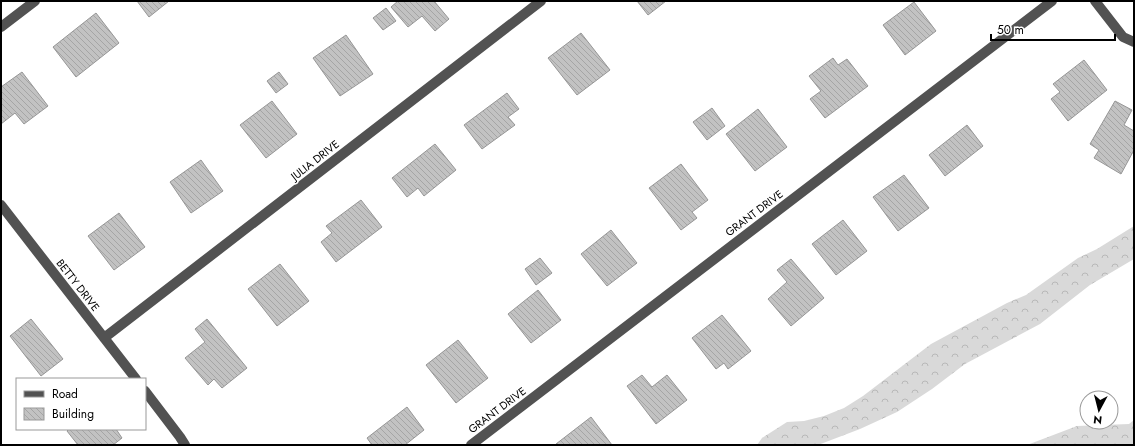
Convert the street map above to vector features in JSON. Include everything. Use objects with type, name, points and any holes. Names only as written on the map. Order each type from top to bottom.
[{"type":"street","points":[[1,27],[35,1]]},
{"type":"street","name":"JULIA DRIVE","points":[[104,338],[541,1]]},
{"type":"street","name":"GRANT DRIVE","points":[[471,445],[1052,1]]},
{"type":"street","points":[[1095,1],[1123,37],[1134,42]]},
{"type":"street","name":"BETTY DRIVE","points":[[1,205],[135,378]]},
{"type":"street","points":[[146,392],[185,445]]},
{"type":"green space","points":[[1134,226],[1134,259],[1090,285],[1040,324],[965,364],[932,389],[897,412],[860,429],[818,445],[757,445],[762,438],[787,422],[804,421],[824,416],[844,408],[863,396],[931,344],[1007,303],[1026,295],[1078,258],[1097,249]]},
{"type":"green space","points":[[1134,420],[1134,445],[1027,445],[1077,426],[1079,426],[1079,430],[1119,430],[1119,424],[1129,424]]},
{"type":"building","points":[[137,1],[169,1],[149,17]]},
{"type":"building","points":[[398,1],[434,1],[449,19],[435,31],[422,16],[408,27],[391,7]]},
{"type":"building","points":[[637,1],[666,1],[648,15]]},
{"type":"building","points":[[914,2],[936,31],[905,55],[883,25]]},
{"type":"building","points":[[386,8],[396,21],[383,30],[373,18]]},
{"type":"building","points":[[96,13],[119,43],[76,77],[53,47]]},
{"type":"building","points":[[581,33],[610,70],[577,95],[548,58]]},
{"type":"building","points":[[346,35],[373,74],[340,96],[313,58]]},
{"type":"building","points":[[833,58],[838,65],[847,59],[868,86],[825,118],[810,99],[821,91],[809,76]]},
{"type":"building","points":[[1084,60],[1107,90],[1068,121],[1051,99],[1060,92],[1053,84]]},
{"type":"building","points":[[22,72],[48,106],[24,124],[15,113],[1,124],[1,87]]},
{"type":"building","points":[[279,72],[288,84],[276,93],[267,81]]},
{"type":"building","points":[[507,93],[519,109],[508,117],[515,125],[482,149],[464,125]]},
{"type":"building","points":[[272,101],[297,134],[266,158],[240,125]]},
{"type":"building","points":[[1115,101],[1132,110],[1124,125],[1134,131],[1134,150],[1121,174],[1094,158],[1099,150],[1090,144]]},
{"type":"building","points":[[712,108],[725,126],[707,140],[693,122]]},
{"type":"building","points":[[758,109],[787,147],[755,171],[726,134]]},
{"type":"building","points":[[967,125],[983,146],[945,176],[929,155]]},
{"type":"building","points":[[435,144],[456,170],[424,196],[418,188],[407,197],[392,178]]},
{"type":"building","points":[[201,160],[223,191],[191,213],[170,182]]},
{"type":"building","points":[[681,164],[708,200],[692,212],[697,218],[681,230],[649,188]]},
{"type":"building","points":[[904,175],[929,208],[898,231],[873,197]]},
{"type":"building","points":[[361,200],[382,227],[336,262],[321,242],[332,233],[326,226]]},
{"type":"building","points":[[119,213],[145,247],[114,270],[88,236]]},
{"type":"building","points":[[843,220],[867,251],[836,275],[812,244]]},
{"type":"building","points":[[611,230],[637,263],[607,286],[581,254]]},
{"type":"building","points":[[540,258],[552,273],[536,285],[525,269]]},
{"type":"building","points":[[791,259],[824,298],[791,326],[768,299],[787,282],[777,270]]},
{"type":"building","points":[[280,264],[309,301],[277,326],[248,289]]},
{"type":"building","points":[[538,290],[561,320],[531,343],[508,314]]},
{"type":"building","points":[[722,315],[751,351],[728,369],[724,363],[716,369],[692,338]]},
{"type":"building","points":[[31,319],[63,359],[41,376],[10,336]]},
{"type":"building","points":[[207,319],[247,368],[222,388],[214,379],[208,385],[185,358],[205,342],[195,329]]},
{"type":"building","points":[[458,340],[488,378],[456,403],[426,365]]},
{"type":"building","points":[[642,375],[652,387],[667,375],[687,400],[656,424],[627,386]]},
{"type":"building","points":[[407,407],[424,430],[405,445],[372,445],[367,438]]},
{"type":"building","points":[[591,417],[612,445],[556,444]]},
{"type":"building","points":[[117,430],[122,438],[113,445],[78,445],[67,431]]}]
